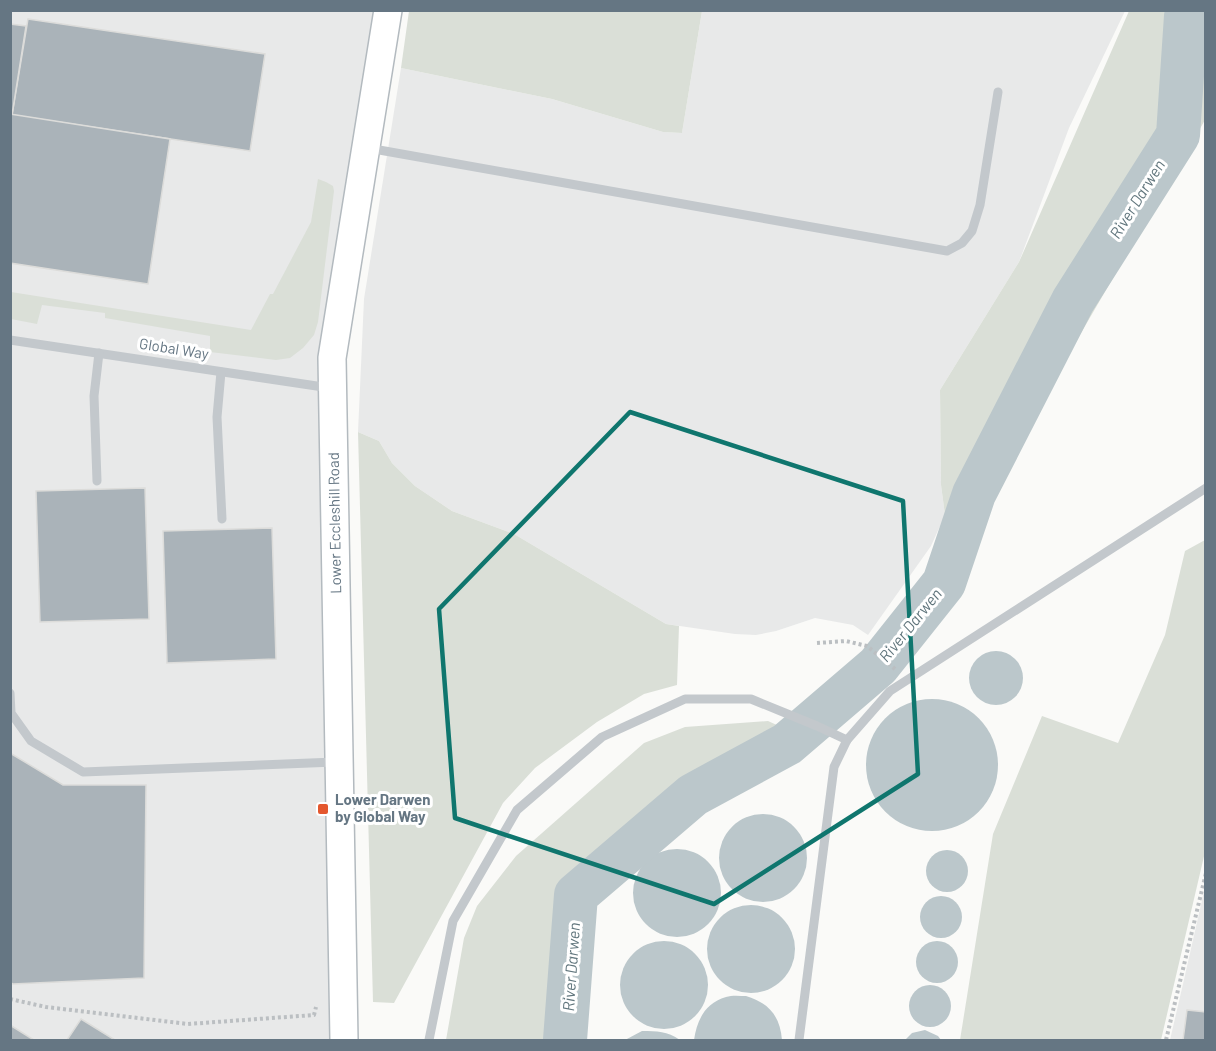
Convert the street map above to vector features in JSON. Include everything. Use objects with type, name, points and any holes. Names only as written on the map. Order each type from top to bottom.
[{"type":"street","name":"Lower Eccleshill Road","points":[[344,1041],[332,358],[388,10]]},
{"type":"lane","points":[[366,148],[947,251],[962,243],[972,231],[980,205],[998,92]]},
{"type":"lane","name":"Global Way","points":[[10,340],[332,389]]},
{"type":"lane","points":[[97,481],[94,396],[99,353]]},
{"type":"lane","points":[[221,372],[218,417],[222,519]]},
{"type":"lane","points":[[799,1041],[834,767],[847,740],[890,691],[1206,488]]},
{"type":"lane","points":[[10,693],[11,713],[32,741],[83,772],[340,762]]},
{"type":"lane","points":[[429,1041],[453,921],[517,810],[602,737],[685,699],[751,699],[847,740]]},
{"type":"path","points":[[818,643],[846,641],[867,646],[895,669]]},
{"type":"path","points":[[1166,1041],[1206,873]]},
{"type":"path","points":[[10,999],[46,1007],[188,1024],[314,1015],[319,999],[344,997]]},
{"type":"highlighted area","points":[[630,412],[903,501],[918,774],[714,904],[455,818],[439,609]]},
{"type":"shaded area","points":[[10,11],[390,11],[332,389],[344,1040],[11,1040]]},
{"type":"shaded area","points":[[409,11],[702,11],[682,133],[663,132],[552,99],[401,68]]},
{"type":"shaded area","points":[[702,11],[1125,11],[1069,128],[1019,262],[940,390],[941,485],[945,515],[931,546],[868,635],[853,625],[815,618],[756,635],[666,624],[514,534],[452,511],[415,486],[392,463],[379,441],[358,432],[364,299],[401,68],[552,99],[663,132],[682,133]]},
{"type":"shaded area","points":[[1129,11],[1176,11],[1166,134],[945,515],[941,485],[940,390],[1019,262]]},
{"type":"shaded area","points":[[1200,11],[1205,11],[1205,120],[1021,436],[1080,315],[1186,138],[1196,18]]},
{"type":"shaded area","points":[[318,179],[333,186],[334,191],[318,322],[314,335],[290,358],[276,360],[210,352],[210,336],[105,318],[105,313],[42,305],[37,324],[11,319],[11,292],[251,330],[311,222]]},
{"type":"shaded area","points":[[358,432],[379,441],[392,463],[415,486],[452,511],[514,534],[666,624],[679,626],[677,685],[644,694],[597,722],[535,768],[503,803],[394,1003],[373,1002]]},
{"type":"shaded area","points":[[1205,540],[1205,852],[1161,1040],[960,1040],[993,834],[1042,716],[1118,743],[1165,635],[1185,551]]},
{"type":"shaded area","points":[[996,651],[1006,653],[1015,659],[1021,668],[1023,678],[1021,688],[1015,697],[1006,703],[996,705],[986,703],[977,697],[971,688],[969,678],[971,668],[977,659],[986,653]]},
{"type":"shaded area","points":[[932,699],[957,704],[979,718],[993,740],[998,765],[993,790],[979,812],[957,826],[932,831],[907,826],[885,812],[871,790],[866,765],[871,740],[885,718],[907,704]]},
{"type":"shaded area","points":[[768,721],[790,731],[688,787],[563,891],[559,905],[549,1040],[446,1040],[464,938],[477,906],[516,856],[644,743],[685,727]]},
{"type":"shaded area","points":[[763,814],[780,818],[794,827],[803,841],[807,858],[803,875],[794,889],[780,898],[763,902],[746,898],[732,889],[723,875],[719,858],[723,841],[732,827],[746,818]]},
{"type":"shaded area","points":[[677,849],[694,853],[708,862],[717,876],[721,893],[717,910],[708,924],[694,933],[677,937],[660,933],[646,924],[637,910],[633,893],[637,876],[646,862],[660,853]]},
{"type":"shaded area","points":[[947,850],[962,856],[968,871],[962,886],[947,892],[932,886],[926,871],[932,856]]},
{"type":"shaded area","points":[[1205,887],[1205,1040],[1170,1040],[1183,984]]},
{"type":"shaded area","points":[[941,896],[956,902],[962,917],[956,932],[941,938],[926,932],[920,917],[926,902]]},
{"type":"shaded area","points":[[751,905],[768,909],[782,918],[791,932],[795,949],[791,966],[782,980],[768,989],[751,993],[734,989],[720,980],[711,966],[707,949],[711,932],[720,918],[734,909]]},
{"type":"shaded area","points":[[664,941],[681,945],[695,954],[704,968],[708,985],[704,1002],[695,1016],[681,1025],[664,1029],[647,1025],[633,1016],[624,1002],[620,985],[624,968],[633,954],[647,945]]},
{"type":"shaded area","points":[[937,941],[952,947],[958,962],[952,977],[937,983],[922,977],[916,962],[922,947]]},
{"type":"shaded area","points":[[930,985],[945,991],[951,1006],[945,1021],[930,1027],[915,1021],[909,1006],[915,991]]},
{"type":"shaded area","points":[[728,996],[746,996],[761,1002],[772,1012],[779,1024],[782,1040],[694,1040],[697,1026],[707,1008]]},
{"type":"shaded area","points":[[925,1030],[938,1036],[941,1040],[905,1040],[912,1033]]},
{"type":"shaded area","points":[[642,1031],[662,1032],[680,1040],[625,1040]]},
{"type":"building","points":[[28,19],[265,54],[250,151],[12,115]]},
{"type":"building","points":[[10,24],[26,26],[12,115],[10,114]]},
{"type":"building","points":[[10,114],[170,139],[148,284],[10,263]]},
{"type":"building","points":[[145,488],[149,619],[40,622],[36,491]]},
{"type":"building","points":[[272,528],[276,659],[167,663],[163,531]]},
{"type":"building","points":[[10,753],[63,785],[146,785],[144,978],[13,984],[10,982]]},
{"type":"building","points":[[1187,1010],[1206,1012],[1206,1040],[1183,1040]]},
{"type":"building","points":[[81,1019],[115,1040],[67,1040]]},
{"type":"building","points":[[10,1025],[34,1040],[10,1040]]},
{"type":"waterway","name":"River Darwen","points":[[565,1040],[576,895],[693,795],[787,744],[878,666],[944,583],[974,494],[1073,301],[1178,135],[1186,16],[1189,10]]},
{"type":"place","name":"Lower Darwen by Global Way","points":[[323,809]]}]
